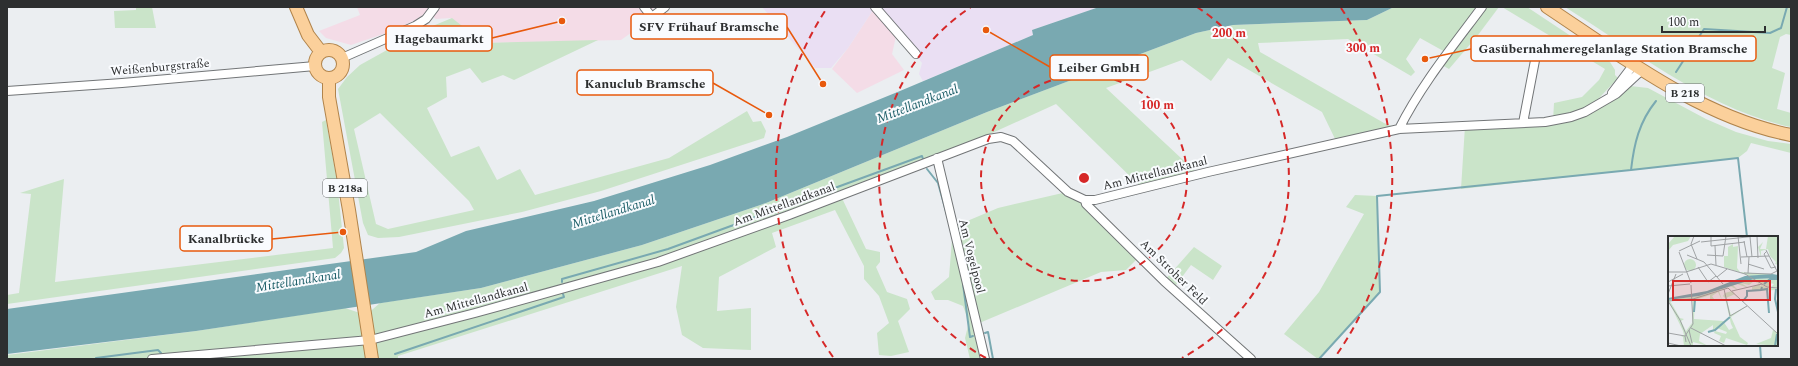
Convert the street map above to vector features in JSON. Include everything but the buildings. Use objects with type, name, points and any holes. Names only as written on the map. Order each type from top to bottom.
[{"type":"main road","points":[[296,7],[308,35],[321,52]]},
{"type":"main road","name":"B 218","points":[[1547,7],[1676,89],[1736,120],[1774,132],[1791,135]]},
{"type":"main road","points":[[334,50],[342,58],[344,65],[340,74],[336,77],[329,78],[318,73],[315,66],[317,56],[321,52],[334,50]]},
{"type":"main road","name":"B 218a","points":[[329,78],[329,97],[372,359]]},
{"type":"street","points":[[342,58],[415,26],[426,19],[435,7]]},
{"type":"street","points":[[644,7],[652,17],[665,7]]},
{"type":"street","points":[[876,7],[916,54]]},
{"type":"street","points":[[1399,129],[1409,110],[1447,53],[1482,7]]},
{"type":"street","points":[[1523,123],[1537,50]]},
{"type":"street","name":"Weißenburgstraße","points":[[7,91],[315,66]]},
{"type":"street","name":"Am Mittellandkanal","points":[[152,359],[370,340],[475,313],[658,262],[789,215],[988,138],[1001,137],[1013,141],[1024,149],[1068,192],[1085,200],[1095,200],[1208,172],[1399,129],[1545,122],[1571,117],[1585,112],[1606,101],[1638,66]]},
{"type":"street","name":"Am Vogelpool","points":[[937,158],[985,359]]},
{"type":"street","name":"Am Stroher Feld","points":[[1085,200],[1086,204],[1164,281],[1251,359]]},
{"type":"shaded area","points":[[357,7],[655,7],[646,15],[649,20],[621,40],[484,43],[451,18],[436,19],[427,12],[395,30],[351,45],[326,38],[319,31],[360,15]]},
{"type":"shaded area","points":[[762,7],[871,7],[873,10],[848,48],[831,68],[815,68]]},
{"type":"shaded area","points":[[876,7],[1099,7],[1032,30],[1033,35],[923,81],[919,74],[922,63]]},
{"type":"shaded area","points":[[873,10],[896,36],[892,54],[904,70],[857,93],[832,69]]},
{"type":"green space","points":[[136,7],[152,7],[156,28],[115,28],[114,11],[136,10]]},
{"type":"green space","points":[[1394,7],[1499,7],[1478,35],[1449,69],[1440,64],[1447,53],[1420,38],[1406,59],[1415,72],[1411,76],[1348,39],[1258,43],[1260,52],[1384,123],[1399,129],[1337,143],[1322,112],[1228,58],[1211,81],[1182,60],[1106,88],[1197,173],[1141,187],[1056,104],[937,158],[841,196],[866,249],[880,252],[880,262],[876,267],[887,292],[907,299],[910,309],[898,321],[909,352],[891,356],[879,355],[877,333],[889,323],[879,296],[864,279],[864,266],[835,210],[772,233],[776,247],[719,277],[717,311],[751,308],[751,350],[703,348],[682,335],[676,307],[682,266],[398,356],[398,359],[7,359],[7,355],[196,331],[345,308],[366,315],[380,303],[481,288],[642,245],[766,203],[987,112],[1196,33],[1233,25],[1367,20]]},
{"type":"green space","points":[[1502,7],[1527,7],[1610,62],[1615,70],[1615,75],[1618,78],[1586,112],[1599,108],[1610,102],[1620,96],[1630,86],[1648,88],[1706,119],[1736,132],[1768,141],[1791,144],[1791,153],[1751,143],[1747,151],[1738,158],[1461,189],[1465,126],[1553,121],[1554,103],[1582,97],[1599,80],[1605,69]]},
{"type":"green space","points":[[1565,7],[1791,7],[1791,35],[1786,34],[1780,37],[1772,68],[1785,73],[1777,109],[1791,113],[1791,127],[1760,119],[1730,107],[1702,93],[1646,60]]},
{"type":"green space","points":[[452,18],[484,43],[598,40],[514,80],[503,75],[482,83],[470,68],[446,77],[447,97],[427,108],[451,157],[479,146],[497,180],[520,169],[535,195],[669,158],[747,111],[753,122],[761,121],[766,131],[764,138],[601,191],[522,212],[399,237],[378,238],[368,235],[363,223],[338,89],[347,77],[360,65],[423,30]],"holes":[[[380,113],[469,201],[474,210],[388,229],[376,224],[354,129]]]},
{"type":"green space","points":[[326,120],[337,181],[344,248],[335,258],[7,304],[7,295],[19,293],[31,194],[20,193],[64,179],[55,282],[333,248],[322,122]]},
{"type":"green space","points":[[1067,192],[1076,200],[1087,198],[1142,254],[1126,270],[1101,272],[977,324],[985,359],[970,359],[965,338],[969,322],[963,306],[948,300],[935,300],[931,292],[949,277],[953,227],[998,208]]},
{"type":"green space","points":[[1355,195],[1377,196],[1380,292],[1318,359],[1284,334],[1319,292],[1364,214],[1346,207]]},
{"type":"green space","points":[[1194,247],[1222,266],[1213,280],[1191,265],[1173,289],[1164,281]]},
{"type":"water","name":"Mittellandkanal","points":[[1099,7],[1394,7],[1367,20],[1233,25],[1196,33],[987,112],[766,203],[642,245],[481,288],[196,331],[7,354],[7,309],[416,252],[466,231],[594,201],[710,165],[787,137],[900,91],[1033,35],[1032,30]]},
{"type":"waterway","points":[[1676,72],[1704,29],[1770,33],[1781,28],[1787,7]]},
{"type":"waterway","points":[[1319,359],[1380,292],[1377,196],[1631,170],[1641,125],[1656,101]]},
{"type":"waterway","points":[[562,282],[562,279],[668,249],[922,156],[923,159]]},
{"type":"waterway","points":[[1631,170],[1738,158],[1747,236]]},
{"type":"waterway","points":[[927,169],[938,183],[947,215]]},
{"type":"waterway","points":[[963,284],[970,337],[973,336]]},
{"type":"waterway","points":[[395,354],[564,297],[563,294]]},
{"type":"waterway","points":[[985,333],[988,332],[993,359]]},
{"type":"waterway","points":[[1760,346],[1761,359]]},
{"type":"waterway","points":[[96,358],[158,350],[161,353]]},
{"type":"place","name":"Hagebaumarkt","points":[[562,21]]},
{"type":"place","name":"Leiber GmbH","points":[[986,30]]},
{"type":"place","name":"Gasübernahmeregelanlage Station Bramsche","points":[[1425,59]]},
{"type":"place","name":"SFV Frühauf Bramsche","points":[[823,84]]},
{"type":"place","name":"Kanuclub Bramsche","points":[[769,115]]},
{"type":"place","name":"Kanalbrücke","points":[[343,232]]}]
